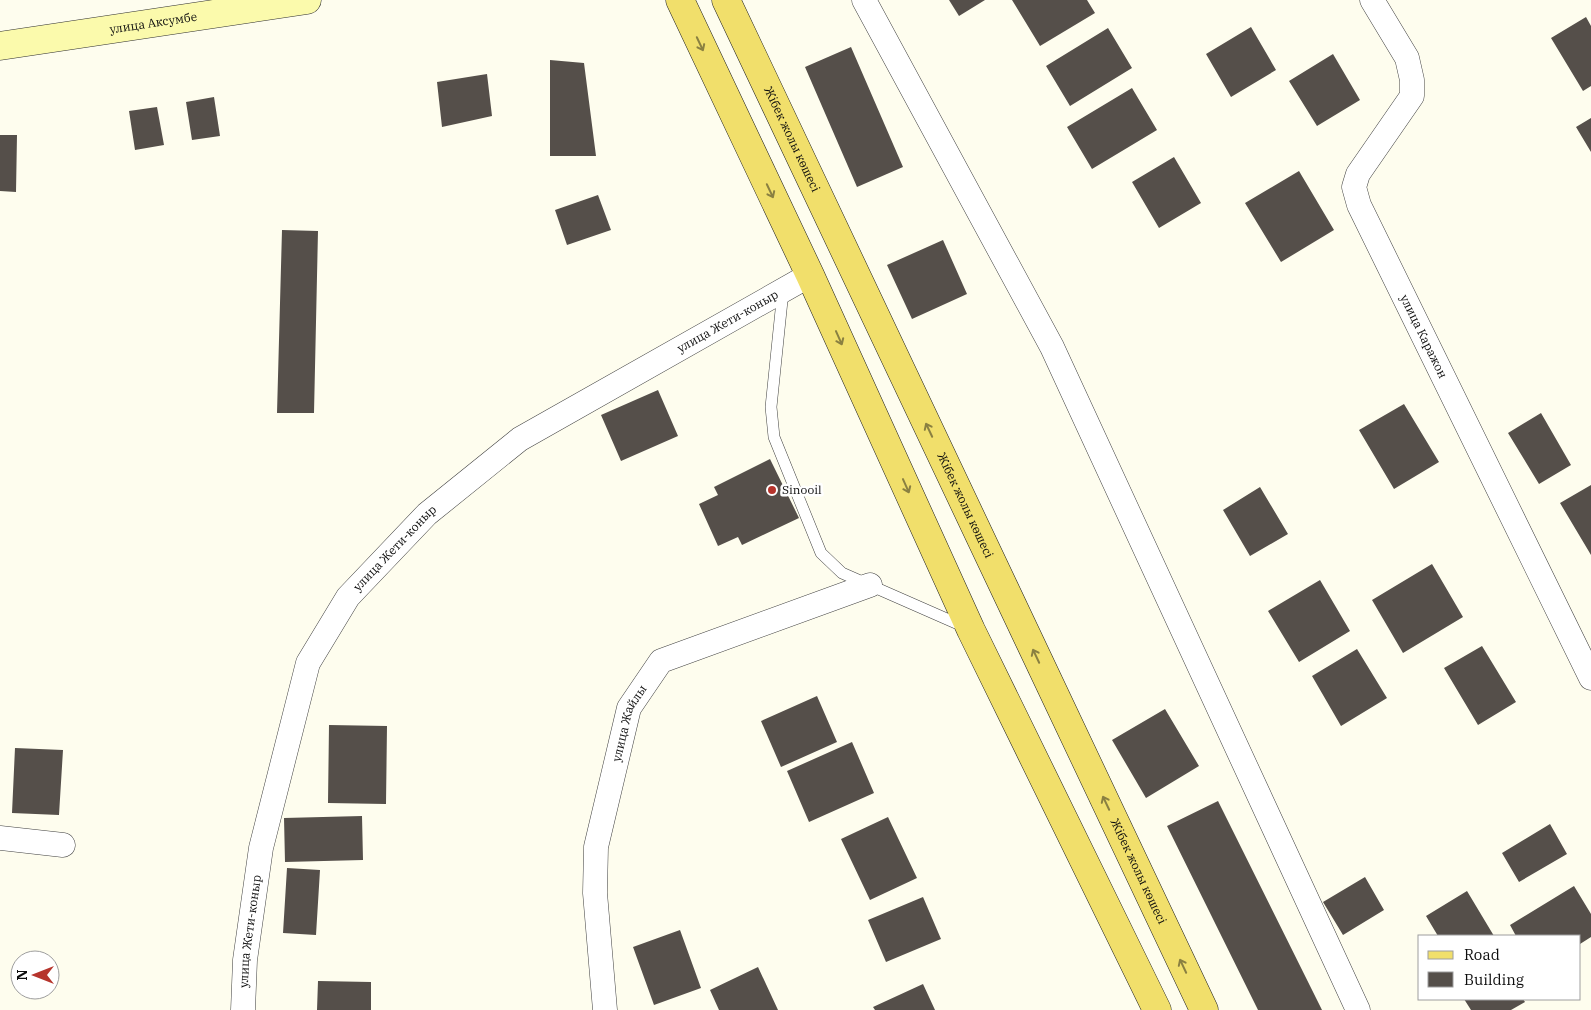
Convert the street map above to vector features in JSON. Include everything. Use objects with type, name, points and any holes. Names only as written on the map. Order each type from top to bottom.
[{"type":"main road","name":"улица Аксумбе","points":[[0,46],[307,0]]},
{"type":"main road","points":[[680,0],[810,275],[971,630],[1157,1010]]},
{"type":"main road","name":"Жібек жолы көшесі","points":[[726,0],[1204,1010]]},
{"type":"street","points":[[864,0],[1052,347],[1358,1010]]},
{"type":"street","name":"улица Каражон","points":[[1372,0],[1407,58],[1412,80],[1412,96],[1358,174],[1354,187],[1359,205],[1591,678]]},
{"type":"street","name":"улица Жети-коныр","points":[[243,1010],[245,960],[261,848],[305,672],[308,663],[348,597],[426,514],[520,439],[810,275]]},
{"type":"street","name":"улица Жайлы","points":[[605,1010],[594,893],[596,847],[629,708],[661,661],[870,585]]},
{"type":"street","points":[[0,838],[63,845]]},
{"type":"lane","points":[[783,290],[771,407],[774,437],[821,553],[842,572],[971,630]]},
{"type":"building","points":[[949,0],[985,0],[959,16]]},
{"type":"building","points":[[1012,0],[1087,0],[1095,13],[1040,46]]},
{"type":"building","points":[[1586,17],[1591,26],[1591,86],[1583,91],[1551,38]]},
{"type":"building","points":[[1251,27],[1276,70],[1231,97],[1206,54]]},
{"type":"building","points":[[1108,28],[1132,68],[1070,106],[1046,66]]},
{"type":"building","points":[[851,47],[903,167],[857,187],[805,67]]},
{"type":"building","points":[[1333,54],[1360,100],[1317,126],[1289,81]]},
{"type":"building","points":[[550,60],[584,63],[596,156],[550,156]]},
{"type":"building","points":[[487,74],[492,116],[442,127],[437,82]]},
{"type":"building","points":[[1132,88],[1157,130],[1092,169],[1067,127]]},
{"type":"building","points":[[214,97],[220,136],[192,140],[186,102]]},
{"type":"building","points":[[157,107],[164,145],[135,150],[129,111]]},
{"type":"building","points":[[1591,118],[1591,152],[1576,127]]},
{"type":"building","points":[[0,135],[17,135],[16,192],[0,191]]},
{"type":"building","points":[[1174,157],[1201,203],[1159,228],[1132,182]]},
{"type":"building","points":[[1299,171],[1334,230],[1281,262],[1245,203]]},
{"type":"building","points":[[598,195],[611,230],[567,245],[555,210]]},
{"type":"building","points":[[282,230],[318,231],[314,413],[277,413]]},
{"type":"building","points":[[943,240],[967,294],[912,319],[887,265]]},
{"type":"building","points":[[658,390],[678,436],[621,461],[601,415]]},
{"type":"building","points":[[1404,404],[1439,462],[1394,489],[1359,430]]},
{"type":"building","points":[[1541,413],[1571,465],[1539,484],[1508,433]]},
{"type":"building","points":[[770,459],[799,518],[742,545],[738,537],[718,546],[699,504],[718,495],[714,487]]},
{"type":"building","points":[[1591,485],[1591,555],[1560,503]]},
{"type":"building","points":[[1260,487],[1288,534],[1250,556],[1223,510]]},
{"type":"building","points":[[1432,564],[1463,617],[1403,653],[1372,600]]},
{"type":"building","points":[[1320,580],[1350,631],[1299,662],[1268,611]]},
{"type":"building","points":[[1482,646],[1516,702],[1478,725],[1444,668]]},
{"type":"building","points":[[1357,649],[1387,698],[1341,726],[1312,676]]},
{"type":"building","points":[[817,696],[837,742],[781,767],[761,721]]},
{"type":"building","points":[[1165,709],[1199,766],[1146,798],[1112,740]]},
{"type":"building","points":[[329,725],[387,726],[386,804],[328,803]]},
{"type":"building","points":[[852,742],[874,793],[809,822],[787,771]]},
{"type":"building","points":[[15,748],[63,750],[59,815],[12,813]]},
{"type":"building","points":[[1218,801],[1322,1010],[1258,1010],[1167,826]]},
{"type":"building","points":[[362,816],[363,860],[285,862],[284,818]]},
{"type":"building","points":[[888,817],[917,878],[870,900],[841,839]]},
{"type":"building","points":[[1550,824],[1567,854],[1519,882],[1502,853]]},
{"type":"building","points":[[287,868],[320,870],[316,935],[283,933]]},
{"type":"building","points":[[1365,877],[1384,910],[1343,935],[1323,902]]},
{"type":"building","points":[[1574,886],[1591,914],[1591,937],[1581,943],[1581,935],[1515,935],[1510,925]]},
{"type":"building","points":[[1467,891],[1493,935],[1437,935],[1426,916]]},
{"type":"building","points":[[923,897],[941,939],[886,962],[868,920]]},
{"type":"building","points":[[680,930],[701,988],[654,1005],[633,947]]},
{"type":"building","points":[[758,967],[778,1010],[719,1010],[710,990]]},
{"type":"building","points":[[318,981],[371,982],[371,1010],[317,1010]]},
{"type":"building","points":[[923,984],[935,1010],[875,1010],[873,1007]]},
{"type":"building","points":[[1465,1000],[1524,1000],[1525,1002],[1511,1010],[1471,1010]]},
{"type":"place","name":"Sinooil","points":[[772,490]]}]
